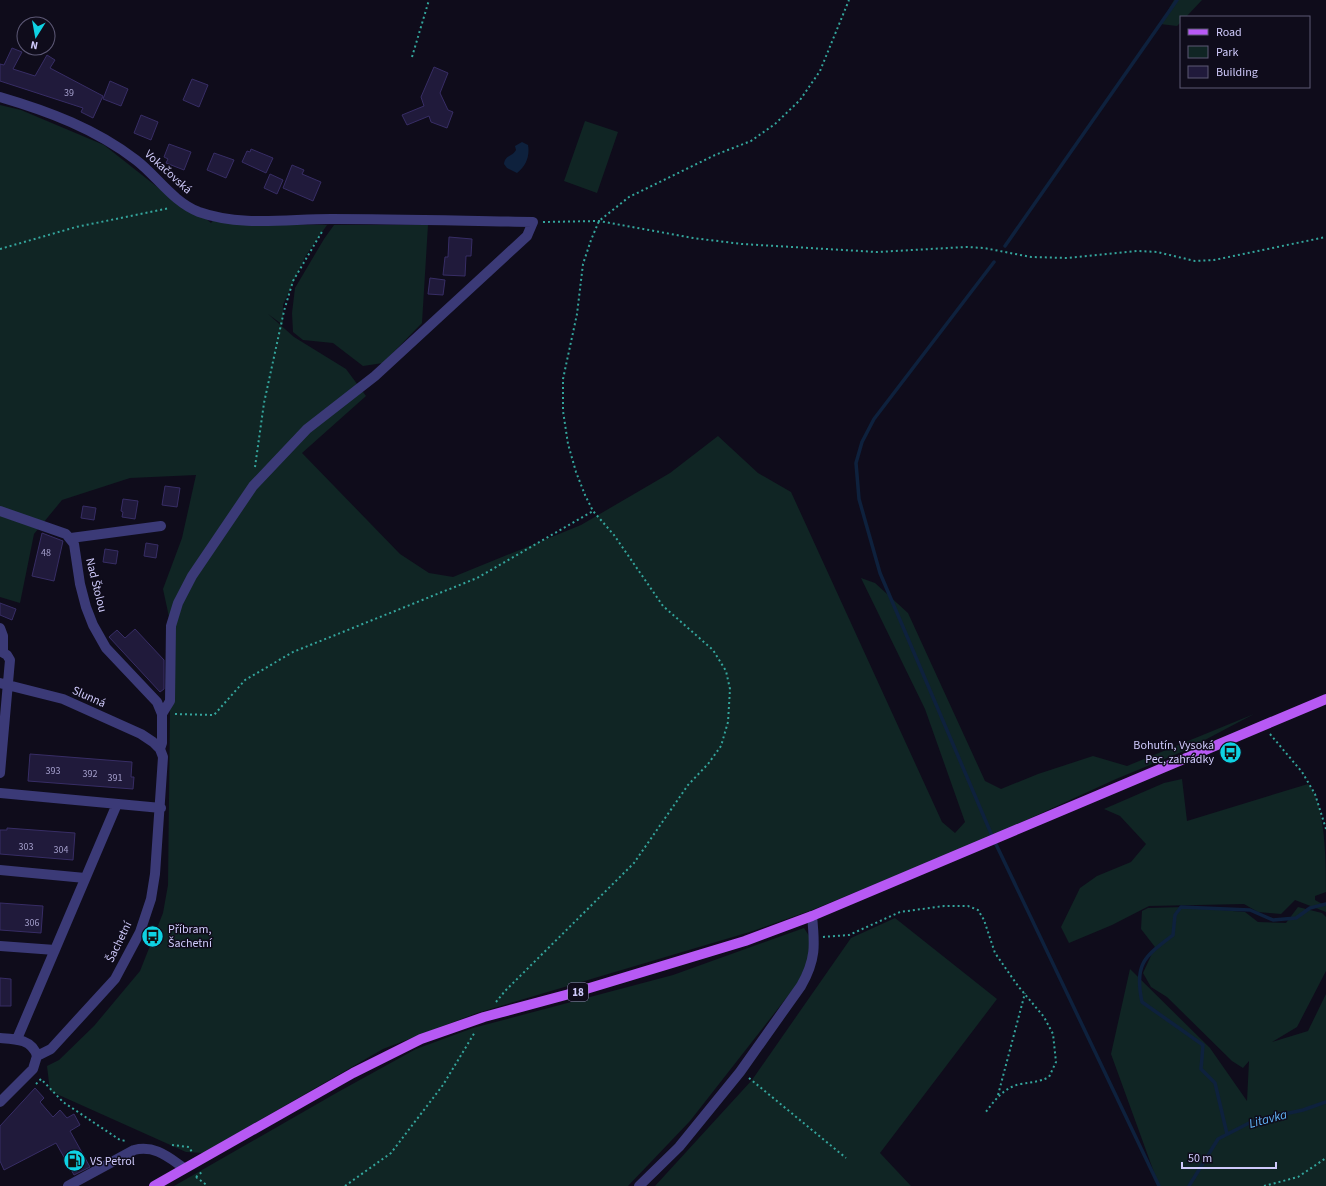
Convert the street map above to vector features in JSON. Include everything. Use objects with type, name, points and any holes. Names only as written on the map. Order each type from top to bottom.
[{"type":"main road","name":"18","points":[[154,1186],[380,1060],[421,1040],[484,1017],[683,961],[745,941],[812,916],[1326,699]]},
{"type":"street","name":"Vokačovská","points":[[0,97],[66,118],[110,142],[137,160],[184,205],[198,212],[219,218],[244,221],[330,219],[533,222]]},
{"type":"street","points":[[162,714],[170,701],[171,626],[178,603],[192,576],[253,486],[307,429],[375,376],[526,236],[533,222]]},
{"type":"street","points":[[0,511],[66,534],[71,538],[161,526]]},
{"type":"street","name":"Nad Štolou","points":[[71,538],[74,544],[86,607],[93,626],[106,648],[157,702],[162,714]]},
{"type":"street","points":[[0,628],[3,636],[1,651],[10,660],[4,684],[0,773]]},
{"type":"street","name":"Slunná","points":[[4,684],[63,699],[141,734],[160,749]]},
{"type":"street","name":"Šachetní","points":[[38,1056],[51,1049],[115,979],[140,932],[151,899],[155,874],[161,808],[163,757],[160,749],[162,743],[162,714]]},
{"type":"street","points":[[0,793],[161,808]]},
{"type":"street","points":[[17,1039],[117,804]]},
{"type":"street","points":[[0,870],[85,878]]},
{"type":"street","points":[[639,1186],[679,1147],[740,1072],[792,998],[808,973],[813,961],[814,937],[812,916]]},
{"type":"street","points":[[0,946],[55,950]]},
{"type":"street","points":[[0,1038],[17,1039],[33,1048],[38,1056],[33,1069],[0,1102]]},
{"type":"street","points":[[68,1186],[134,1150],[152,1148],[160,1151],[184,1168]]},
{"type":"path","points":[[412,57],[429,0]]},
{"type":"path","points":[[345,1186],[390,1153],[442,1085],[484,1017],[505,991],[634,863],[688,785],[708,764],[721,746],[728,722],[730,688],[726,671],[713,650],[663,606],[614,535],[593,511],[584,495],[568,444],[562,411],[563,379],[584,264],[599,220],[629,197],[715,155],[751,141],[774,124],[800,100],[820,71],[849,0]]},
{"type":"path","points":[[0,249],[76,227],[184,205]]},
{"type":"path","points":[[253,486],[264,403],[284,311],[293,281],[330,219]]},
{"type":"path","points":[[533,222],[599,220],[693,238],[742,244],[877,252],[984,248],[1031,256],[1068,258],[1137,251],[1157,252],[1195,261],[1214,260],[1326,237]]},
{"type":"path","points":[[162,714],[214,715],[245,680],[293,652],[477,578],[593,511]]},
{"type":"path","points":[[1264,726],[1302,772],[1315,794],[1326,829]]},
{"type":"path","points":[[814,937],[830,938],[848,935],[900,912],[944,906],[968,906],[978,910],[995,953],[1044,1016],[1053,1034],[1056,1062],[1054,1070],[1049,1078],[1039,1082],[1020,1084],[1008,1088],[997,1096],[985,1113]]},
{"type":"path","points":[[997,1096],[1025,993]]},
{"type":"path","points":[[36,1084],[41,1079],[63,1102],[120,1140],[127,1141]]},
{"type":"path","points":[[752,1080],[846,1158]]},
{"type":"path","points":[[166,1145],[189,1147],[197,1161]]},
{"type":"path","points":[[1264,1186],[1298,1177],[1326,1158]]},
{"type":"path","points":[[184,1168],[208,1186]]},
{"type":"green space","points":[[1174,0],[1202,0],[1187,16],[1180,16],[1180,23],[1177,26],[1160,24]]},
{"type":"green space","points":[[0,105],[21,110],[104,145],[175,201],[198,212],[211,223],[214,219],[257,224],[327,225],[305,257],[283,305],[283,325],[268,314],[294,337],[346,369],[366,396],[302,453],[400,554],[429,573],[453,577],[581,525],[670,473],[718,436],[758,473],[791,492],[942,822],[955,833],[965,822],[925,709],[861,578],[875,583],[908,613],[985,781],[1001,789],[1038,774],[1093,756],[1127,766],[1254,714],[1184,751],[1116,779],[978,842],[812,910],[753,931],[477,1013],[383,1049],[203,1153],[186,1152],[50,1091],[47,1066],[59,1060],[94,1026],[140,971],[163,913],[168,885],[171,626],[163,589],[182,538],[196,475],[130,478],[62,500],[34,534],[20,603],[0,597]]},
{"type":"green space","points":[[585,121],[618,132],[597,193],[564,181]]},
{"type":"green space","points":[[334,225],[428,225],[422,323],[383,363],[363,366],[333,343],[303,340],[293,332],[292,313],[295,288]]},
{"type":"green space","points":[[1182,779],[1187,821],[1308,784],[1314,793],[1322,819],[1326,866],[1326,892],[1315,896],[1315,900],[1326,906],[1326,912],[1295,900],[1281,914],[1258,912],[1244,904],[1149,906],[1112,925],[1069,943],[1061,927],[1080,888],[1097,876],[1131,862],[1146,844],[1120,816],[1104,809],[1164,783]]},
{"type":"green space","points":[[1184,907],[1245,912],[1258,922],[1286,923],[1298,907],[1322,913],[1326,917],[1326,971],[1297,1027],[1272,1042],[1308,1031],[1326,994],[1326,1186],[1159,1186],[1111,1054],[1130,969],[1210,1048],[1247,1101],[1249,1061],[1243,1068],[1232,1061],[1167,997],[1151,987],[1143,973],[1155,947],[1141,929],[1142,911],[1148,908]]},
{"type":"green space","points":[[895,918],[997,999],[880,1153],[911,1186],[655,1186],[752,1080],[851,938]]},
{"type":"green space","points":[[804,928],[811,939],[809,962],[798,983],[690,1121],[628,1186],[174,1186],[416,1049],[473,1028],[673,975]]},
{"type":"water","points":[[522,142],[528,145],[528,157],[525,164],[517,173],[507,168],[504,164],[507,157],[513,154],[516,150],[515,146]]},
{"type":"building","points":[[12,48],[16,50],[16,56],[20,56],[13,69],[35,76],[46,56],[49,56],[55,60],[50,68],[103,96],[93,118],[81,112],[83,108],[0,81],[0,64],[4,65]]},
{"type":"building","points":[[434,67],[448,73],[440,93],[448,110],[453,112],[447,128],[431,122],[429,116],[407,125],[402,115],[424,106],[421,97]]},
{"type":"building","points":[[192,79],[208,85],[199,107],[183,100]]},
{"type":"building","points":[[110,81],[128,89],[121,106],[103,99]]},
{"type":"building","points":[[141,115],[158,122],[151,140],[134,133]]},
{"type":"building","points":[[169,144],[191,152],[184,170],[166,163],[168,159],[164,157]]},
{"type":"building","points":[[251,149],[273,158],[266,173],[242,162],[247,151],[250,152]]},
{"type":"building","points":[[214,153],[234,160],[226,178],[207,170]]},
{"type":"building","points":[[292,165],[304,170],[302,174],[321,182],[313,201],[283,188]]},
{"type":"building","points":[[270,174],[283,180],[277,194],[264,188]]},
{"type":"building","points":[[449,237],[472,239],[471,256],[466,256],[465,276],[443,275],[445,257],[448,257]]},
{"type":"building","points":[[430,278],[445,280],[443,295],[428,294]]},
{"type":"building","points":[[165,486],[180,488],[177,507],[162,505]]},
{"type":"building","points":[[123,499],[138,501],[135,519],[122,517],[123,512],[121,511]]},
{"type":"building","points":[[83,506],[96,508],[94,520],[81,518]]},
{"type":"building","points":[[42,533],[63,541],[54,581],[32,576]]},
{"type":"building","points":[[146,543],[158,545],[156,558],[144,556]]},
{"type":"building","points":[[105,549],[118,551],[116,564],[103,562]]},
{"type":"building","points":[[0,603],[16,609],[12,620],[0,615]]},
{"type":"building","points":[[135,629],[164,660],[164,689],[160,692],[109,637],[117,630],[125,638]]},
{"type":"building","points":[[30,754],[132,762],[131,777],[134,777],[133,789],[28,781]]},
{"type":"building","points":[[7,828],[75,833],[73,860],[0,854],[0,830],[7,830]]},
{"type":"building","points":[[0,903],[43,906],[41,933],[0,930]]},
{"type":"building","points":[[0,978],[11,979],[11,1006],[0,1006]]},
{"type":"building","points":[[35,1088],[44,1098],[40,1102],[53,1117],[60,1110],[67,1118],[74,1114],[80,1125],[70,1131],[90,1167],[74,1175],[56,1143],[4,1170],[0,1161],[0,1126]]},
{"type":"waterway","points":[[1005,246],[1177,0]]},
{"type":"waterway","points":[[994,262],[874,419],[862,442],[856,463],[859,499],[880,573],[993,838],[1159,1186]]},
{"type":"waterway","points":[[1227,1134],[1215,1083],[1201,1069],[1203,1045],[1142,1002],[1139,979],[1144,962],[1155,949],[1173,935],[1175,915],[1181,907],[1250,910],[1273,920],[1296,918],[1310,908],[1326,904]]},
{"type":"waterway","name":"Litavka","points":[[1189,1186],[1218,1139],[1253,1121],[1303,1110],[1326,1102]]},
{"type":"place","name":"Bohutín, Vysoká Pec, zahrádky","points":[[1230,752]]},
{"type":"place","name":"Příbram, Šachetní","points":[[152,936]]},
{"type":"place","name":"VS Petrol","points":[[74,1161]]}]
